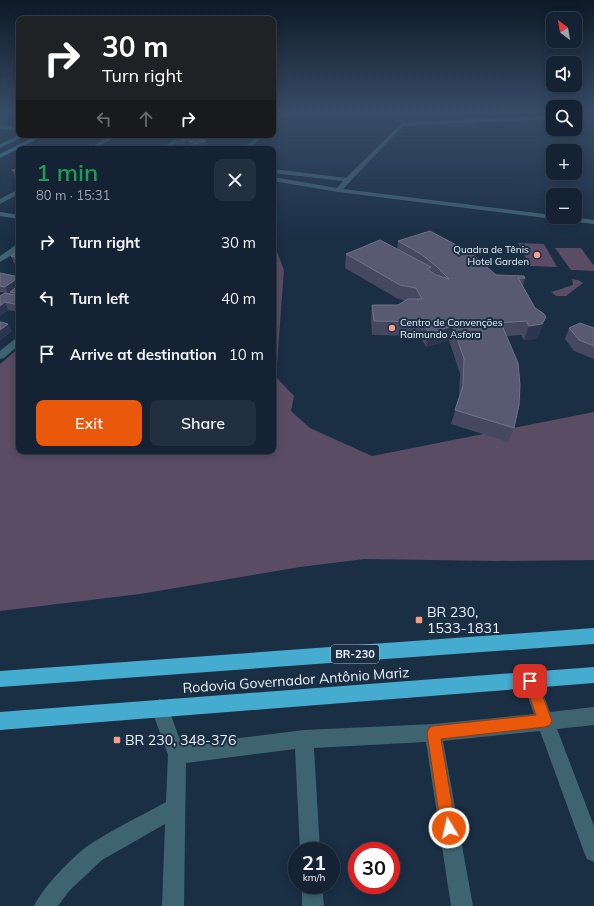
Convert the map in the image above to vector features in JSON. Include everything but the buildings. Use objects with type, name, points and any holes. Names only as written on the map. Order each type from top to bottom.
[{"type":"highway","name":"Rodovia Governador Antônio Mariz","points":[[0,679],[594,636]]},
{"type":"highway","name":"Rodovia Governador Antônio Mariz","points":[[0,721],[594,676]]},
{"type":"street","points":[[338,190],[373,154]]},
{"type":"street","points":[[276,171],[349,180]]},
{"type":"street","points":[[276,180],[338,190],[594,222]]},
{"type":"street","points":[[0,202],[16,193]]},
{"type":"street","points":[[0,214],[16,217]]},
{"type":"street","points":[[0,259],[16,249]]},
{"type":"street","points":[[0,356],[16,343]]},
{"type":"street","points":[[530,681],[594,852]]},
{"type":"street","points":[[160,708],[177,755],[173,906]]},
{"type":"street","points":[[177,755],[304,739],[433,733],[594,716]]},
{"type":"street","points":[[433,733],[462,906]]},
{"type":"street","points":[[304,739],[310,842]]},
{"type":"street","points":[[44,906],[62,884],[94,853],[176,808]]},
{"type":"street","points":[[312,894],[312,906]]},
{"type":"shaded area","name":"Quadra de Tênis Hotel Garden","points":[[518,243],[544,244],[557,267],[530,266]]},
{"type":"shaded area","name":"Quadra de Tênis Hotel Garden","points":[[555,248],[581,248],[594,266],[594,271],[571,270]]},
{"type":"shaded area","points":[[276,249],[284,270],[276,377]]},
{"type":"shaded area","points":[[572,279],[583,283],[566,296],[556,296],[551,292],[573,285]]},
{"type":"shaded area","points":[[16,351],[16,454],[276,454],[276,377],[294,396],[291,411],[310,428],[372,456],[594,412],[594,560],[496,561],[365,559],[300,567],[140,594],[0,611],[0,364]]},
{"type":"place","name":"Quadra de Tênis Hotel Garden","points":[[537,255]]},
{"type":"place","name":"Centro de Convenções Raimundo Asfora","points":[[392,328]]},
{"type":"place","name":"BR 230, 1533-1831","points":[[419,620]]},
{"type":"place","name":"BR 230, 348-376","points":[[117,740]]},
{"type":"route","points":[[449,828],[433,733],[545,721],[530,681]]}]
